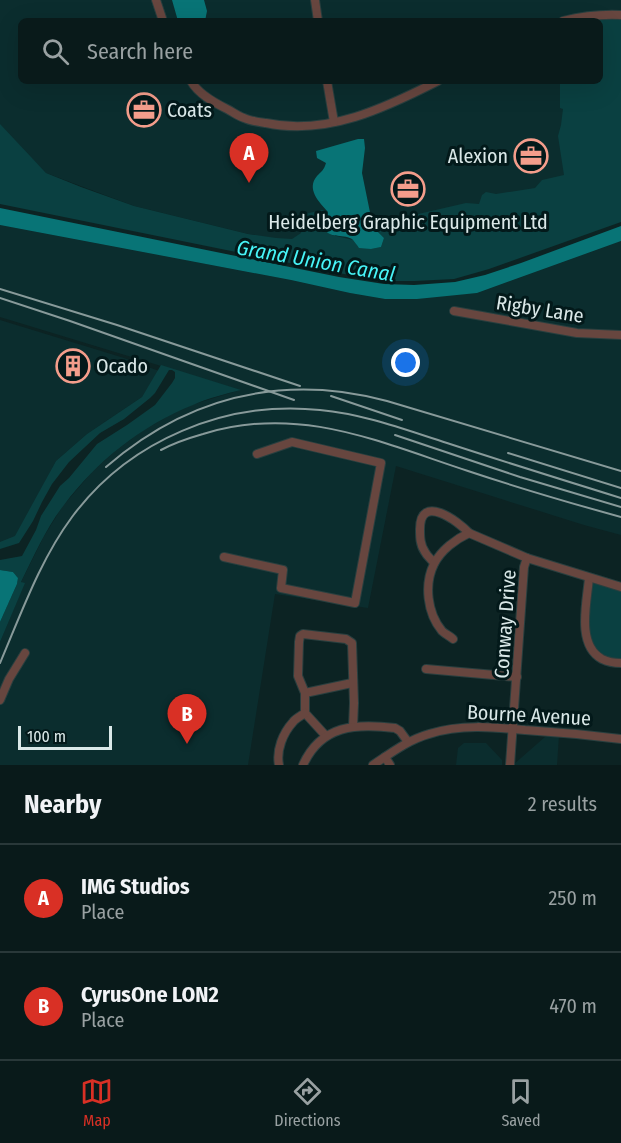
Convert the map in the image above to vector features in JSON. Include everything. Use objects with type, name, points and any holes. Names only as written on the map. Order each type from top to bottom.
[{"type":"street","points":[[156,0],[162,18]]},
{"type":"street","points":[[315,0],[318,18]]},
{"type":"street","points":[[576,18],[605,14],[621,15]]},
{"type":"street","points":[[193,84],[204,95],[244,118],[283,126],[334,122],[376,110],[432,84]]},
{"type":"street","points":[[328,84],[334,122]]},
{"type":"street","name":"Rigby Lane","points":[[454,311],[578,333],[621,335]]},
{"type":"street","points":[[224,557],[283,570],[281,588],[355,603],[381,463],[292,442],[257,454]]},
{"type":"street","points":[[434,563],[420,541],[422,517],[434,511],[445,514],[462,525],[469,533],[527,558],[621,587]]},
{"type":"street","points":[[453,639],[442,632],[433,617],[429,605],[428,584],[434,563],[458,538],[469,533]]},
{"type":"street","name":"Conway Drive","points":[[510,765],[524,567],[527,558]]},
{"type":"street","points":[[590,578],[585,625],[587,641],[596,655],[604,661],[621,663]]},
{"type":"street","points":[[329,734],[305,713],[305,693],[298,675],[299,642],[303,634],[346,639],[352,643],[353,727]]},
{"type":"street","points":[[0,700],[9,679],[25,654]]},
{"type":"street","points":[[426,669],[517,677]]},
{"type":"street","points":[[305,693],[352,683]]},
{"type":"street","points":[[279,765],[278,749],[283,739],[293,721],[305,713]]},
{"type":"street","name":"Bourne Avenue","points":[[373,765],[408,742],[427,734],[464,727],[586,734],[621,739]]},
{"type":"street","points":[[303,765],[316,744],[340,729],[395,728],[408,742]]},
{"type":"street","points":[[385,757],[390,765]]},
{"type":"shaded area","points":[[0,0],[621,0],[621,220],[470,272],[248,234],[134,206],[46,173],[0,127]]},
{"type":"shaded area","points":[[172,0],[204,0],[207,11],[206,18],[177,18]]},
{"type":"shaded area","points":[[603,19],[621,19],[621,222],[489,269],[454,279],[384,281],[0,204],[0,124],[46,173],[134,206],[248,234],[292,239],[301,233],[305,214],[322,210],[328,212],[327,220],[332,235],[353,240],[371,249],[381,247],[384,238],[373,227],[378,220],[414,215],[466,203],[479,204],[482,195],[486,192],[496,194],[535,188],[542,180],[564,175],[558,136],[563,109],[560,108],[560,84],[603,84]]},
{"type":"shaded area","points":[[364,139],[362,173],[373,227],[384,238],[381,247],[371,249],[359,248],[352,239],[332,235],[326,231],[323,227],[328,212],[313,190],[314,181],[326,163],[317,158],[316,151]]},
{"type":"shaded area","points":[[0,208],[339,277],[384,284],[414,285],[455,282],[485,275],[621,226],[621,241],[477,293],[417,299],[385,299],[0,225]]},
{"type":"shaded area","points":[[0,225],[385,299],[477,293],[621,241],[621,535],[396,466],[368,608],[275,594],[248,765],[0,765],[0,642],[24,584],[21,582],[43,538],[62,507],[92,472],[142,431],[194,404],[240,390],[0,317]]},
{"type":"shaded area","points":[[0,320],[159,371],[142,397],[87,434],[56,461],[17,536],[0,545]]},
{"type":"shaded area","points":[[161,365],[241,390],[217,396],[156,423],[121,446],[91,474],[58,514],[41,542],[21,582],[25,583],[0,642],[0,622],[18,578],[13,572],[0,570],[0,560],[22,556],[41,516],[60,486],[97,444],[155,405],[172,383],[175,372],[169,370],[150,398],[124,419],[100,433],[69,462],[52,484],[19,543],[0,549],[0,542],[15,536],[56,461],[87,434],[142,397]]},
{"type":"shaded area","points":[[0,570],[13,572],[18,578],[0,622]]},
{"type":"shaded area","points":[[589,578],[621,587],[621,663],[595,655],[585,625]]},
{"type":"shaded area","points":[[559,736],[557,765],[513,765],[545,737]]},
{"type":"shaded area","points":[[464,743],[486,743],[502,760],[502,765],[456,765],[458,748]]},
{"type":"railway","points":[[0,289],[300,386]]},
{"type":"railway","points":[[0,298],[294,400]]},
{"type":"railway","points":[[106,467],[158,429],[186,415],[245,396],[277,391],[309,390],[348,393],[387,401],[621,471]]},
{"type":"railway","points":[[331,396],[402,420]]},
{"type":"railway","points":[[0,663],[50,551],[72,517],[95,490],[122,466],[151,447],[182,431],[215,419],[250,412],[285,409],[320,410],[353,415],[621,498]]},
{"type":"railway","points":[[161,450],[192,437],[238,426],[272,423],[306,425],[338,430],[370,439],[621,517]]},
{"type":"railway","points":[[395,435],[520,477],[621,507]]},
{"type":"railway","points":[[508,453],[621,488]]},
{"type":"place","name":"Coats","points":[[144,110]]},
{"type":"place","name":"Alexion","points":[[531,156]]},
{"type":"place","name":"IMG Studios","points":[[249,183]]},
{"type":"place","name":"Heidelberg Graphic Equipment Ltd","points":[[408,189]]},
{"type":"place","name":"Ocado","points":[[73,366]]},
{"type":"place","name":"CyrusOne LON2","points":[[187,744]]},
{"type":"water label","name":"Grand Union Canal","points":[[316,261]]}]
